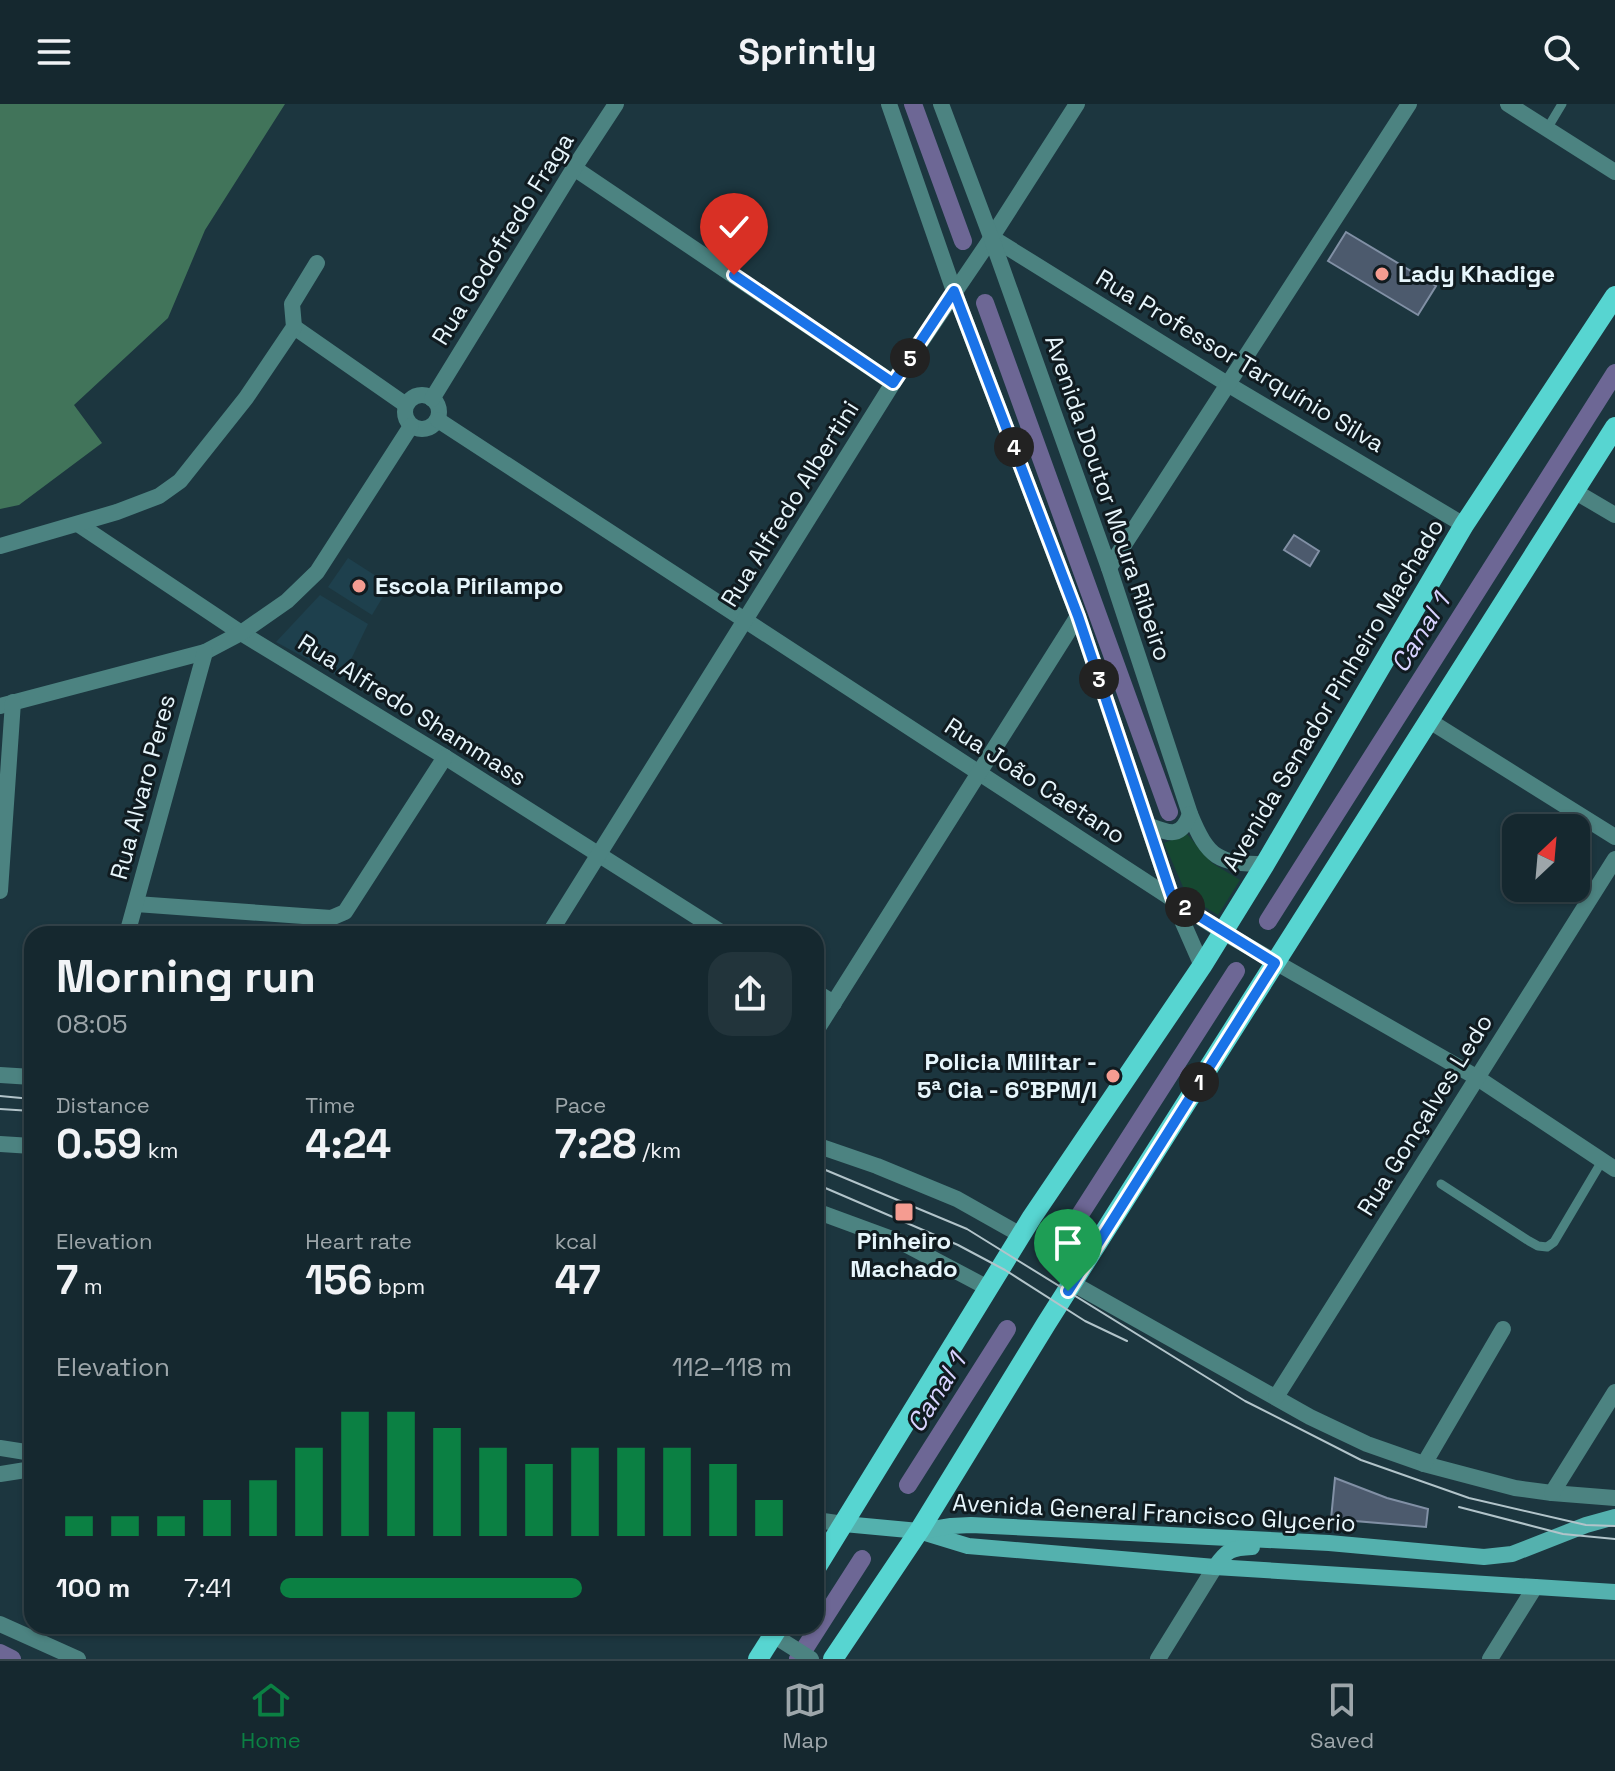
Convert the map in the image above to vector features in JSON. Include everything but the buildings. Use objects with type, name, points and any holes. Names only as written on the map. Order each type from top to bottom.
[{"type":"main road","name":"Avenida Senador Pinheiro Machado","points":[[824,1555],[1021,1235],[1226,934],[1464,525],[1615,296]]},
{"type":"main road","points":[[833,1659],[919,1531],[1270,960],[1615,427]]},
{"type":"main road","name":"Avenida General Francisco Glycerio","points":[[919,1531],[971,1525],[1329,1543],[1484,1557],[1512,1554],[1615,1517]]},
{"type":"main road","points":[[844,1524],[919,1531]]},
{"type":"main road","name":"Avenida General Francisco Glycerio","points":[[919,1531],[968,1546],[1215,1567],[1615,1592]]},
{"type":"main road","points":[[1215,1567],[1233,1549],[1329,1543]]},
{"type":"main road","points":[[758,1659],[777,1634]]},
{"type":"street","name":"Rua Godofredo Fraga","points":[[432,399],[616,104]]},
{"type":"street","points":[[889,104],[1078,616],[1173,900],[1202,966]]},
{"type":"street","name":"Avenida Doutor Moura Ribeiro","points":[[941,104],[1109,568],[1198,834],[1209,850],[1223,861],[1265,864]]},
{"type":"street","name":"Rua Alfredo Albertini","points":[[554,926],[893,383],[989,242],[1077,104]]},
{"type":"street","points":[[1109,568],[1409,104]]},
{"type":"street","points":[[1508,104],[1615,172]]},
{"type":"street","points":[[574,168],[893,383]]},
{"type":"street","name":"Rua Professor Tarquínio Silva","points":[[989,242],[1464,525]]},
{"type":"street","points":[[0,546],[78,524],[159,496],[180,481],[246,398],[294,327],[292,304],[317,263]]},
{"type":"street","points":[[294,327],[406,405]]},
{"type":"street","points":[[423,395],[432,399],[439,408],[438,420],[426,429],[411,426],[405,416],[406,405],[413,397],[423,395]]},
{"type":"street","name":"Rua João Caetano","points":[[438,420],[1226,934],[1476,1077],[1609,1165]]},
{"type":"street","points":[[0,891],[7,704],[205,652],[241,633],[287,601],[317,572],[411,426]]},
{"type":"street","points":[[1574,491],[1615,515]]},
{"type":"street","name":"Rua Alfredo Shammass","points":[[78,524],[241,633],[445,757],[711,926]]},
{"type":"street","points":[[824,1019],[1078,616]]},
{"type":"street","name":"Rua Alvaro Peres","points":[[129,926],[205,652]]},
{"type":"street","points":[[1428,720],[1615,837]]},
{"type":"street","points":[[136,904],[331,918],[345,912],[445,757]]},
{"type":"street","points":[[1150,826],[1176,832],[1184,827],[1190,814]]},
{"type":"street","name":"Rua Gonçalves Ledo","points":[[1276,1397],[1615,859]]},
{"type":"street","points":[[824,997],[834,1003]]},
{"type":"street","points":[[0,1075],[24,1076]]},
{"type":"street","points":[[0,1144],[24,1146]]},
{"type":"street","points":[[824,1148],[957,1199],[1021,1235]]},
{"type":"street","points":[[824,1214],[903,1243],[988,1288]]},
{"type":"street","points":[[1072,1283],[1310,1417],[1367,1444],[1488,1482],[1552,1493],[1615,1498]]},
{"type":"street","points":[[1424,1464],[1503,1329]]},
{"type":"street","points":[[1552,1493],[1615,1392]]},
{"type":"street","points":[[0,1448],[24,1452]]},
{"type":"street","points":[[0,1474],[24,1470]]},
{"type":"street","points":[[824,1521],[844,1524]]},
{"type":"street","points":[[1158,1659],[1215,1567]]},
{"type":"street","points":[[1490,1659],[1535,1587]]},
{"type":"street","points":[[0,1624],[78,1659]]},
{"type":"street","points":[[777,1634],[810,1658]]},
{"type":"lane","points":[[1547,129],[1562,104]]},
{"type":"lane","points":[[1441,1184],[1529,1241],[1547,1247],[1554,1242],[1609,1165]]},
{"type":"shaded area","name":"Escola Pirilampo","points":[[348,558],[390,585],[372,615],[328,587]]},
{"type":"shaded area","points":[[320,595],[368,624],[342,678],[276,642]]},
{"type":"green space","points":[[0,104],[285,104],[205,230],[168,318],[74,405],[102,443],[19,505],[0,509]]},
{"type":"green space","points":[[1187,834],[1212,863],[1240,880],[1218,915],[1187,896],[1164,843]]},
{"type":"waterway","points":[[913,104],[963,241]]},
{"type":"waterway","points":[[985,303],[1169,812]]},
{"type":"waterway","name":"Canal 1","points":[[1268,921],[1615,373]]},
{"type":"waterway","name":"Canal 1","points":[[1051,1260],[1236,971]]},
{"type":"waterway","name":"Canal 1","points":[[908,1485],[1007,1329]]},
{"type":"waterway","name":"Canal 1","points":[[824,1618],[862,1559]]},
{"type":"waterway","name":"Canal 1","points":[[798,1659],[814,1634]]},
{"type":"waterway","points":[[0,1653],[12,1659]]},
{"type":"tram line","points":[[0,1096],[24,1098]]},
{"type":"tram line","points":[[0,1109],[24,1110]]},
{"type":"tram line","points":[[824,1169],[967,1229],[1245,1401],[1361,1460],[1469,1498],[1586,1525],[1615,1526]]},
{"type":"tram line","points":[[824,1187],[958,1245],[1005,1270],[1085,1321],[1127,1341]]},
{"type":"tram line","points":[[1459,1507],[1563,1534],[1615,1539]]},
{"type":"place","name":"Lady Khadige","points":[[1382,274]]},
{"type":"place","name":"Escola Pirilampo","points":[[359,586]]},
{"type":"place","name":"Policia Militar - 5ª Cia - 6ºBPM/I","points":[[1113,1076]]},
{"type":"place","name":"Pinheiro Machado","points":[[904,1212]]},
{"type":"route","points":[[734,275],[893,383],[954,291],[1078,616],[1173,900],[1275,963],[1068,1291]]}]
